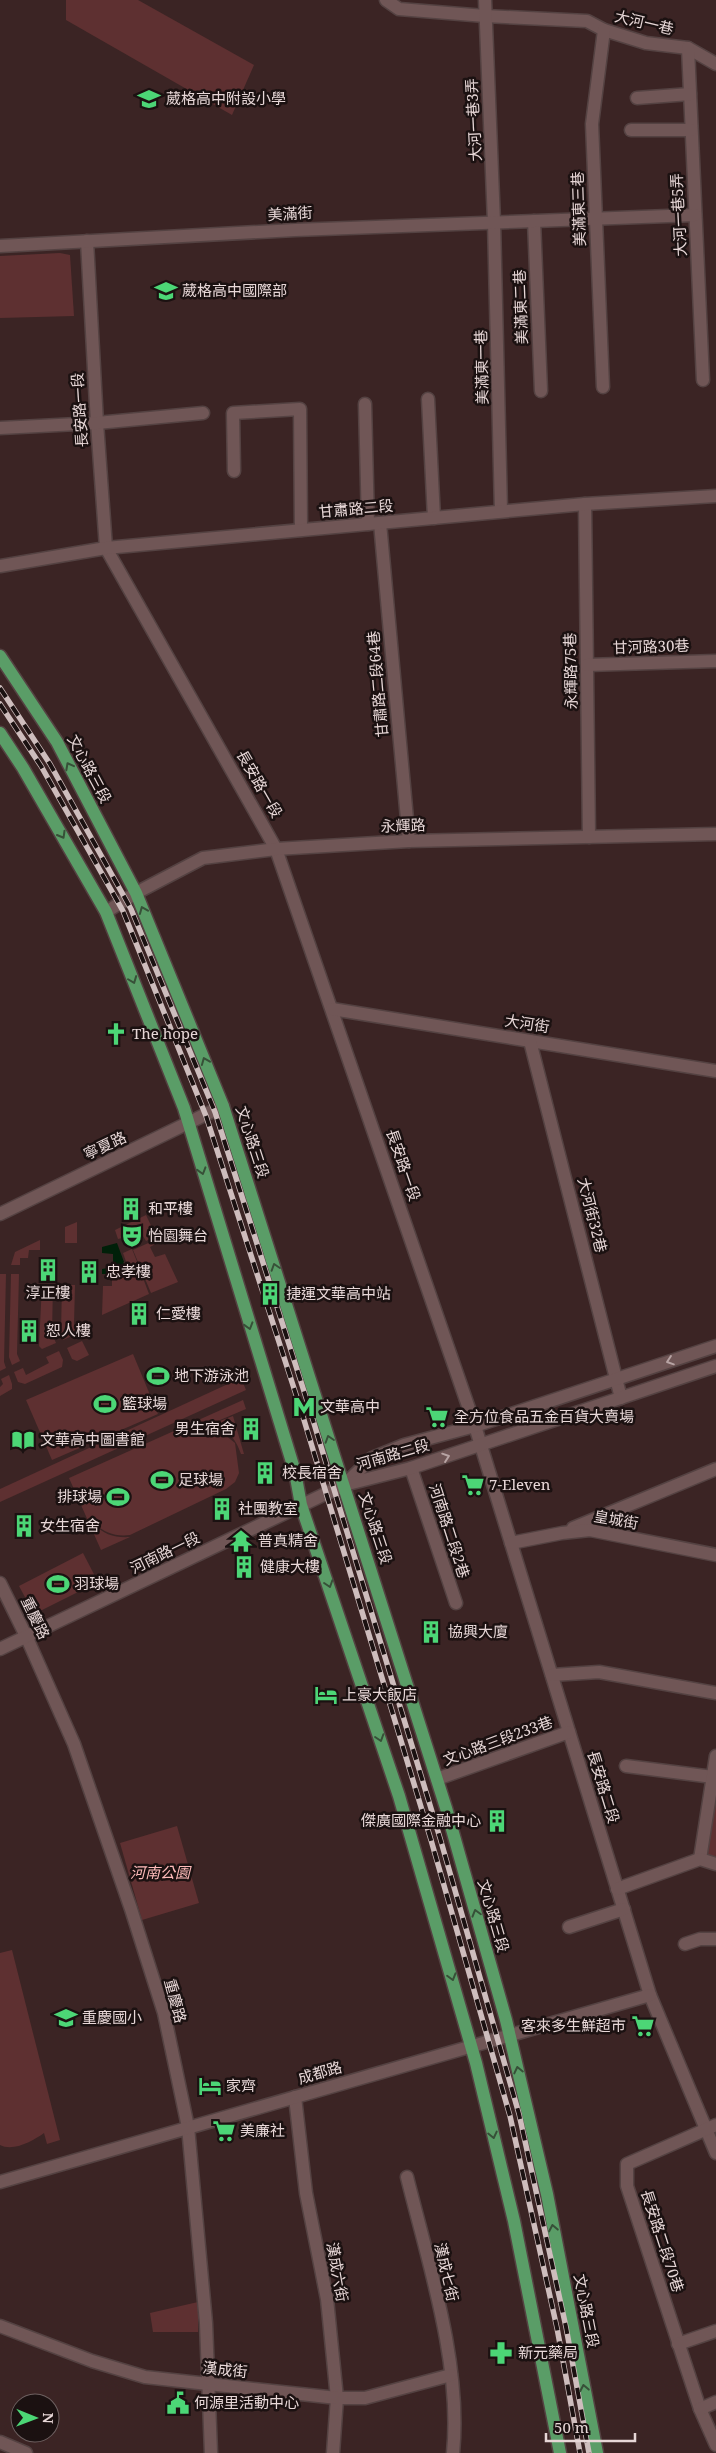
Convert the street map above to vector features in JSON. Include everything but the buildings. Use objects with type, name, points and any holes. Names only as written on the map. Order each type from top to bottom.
[{"type":"main road","name":"文心路三段","points":[[0,656],[56,742],[136,893],[223,1106],[437,1779],[510,2035],[547,2194],[597,2453]]},
{"type":"main road","points":[[0,733],[23,768],[106,912],[188,1124],[295,1472],[301,1505],[399,1796],[471,2047],[514,2221],[560,2453]]},
{"type":"street","name":"大河一巷","points":[[386,0],[399,9],[485,16],[587,21],[604,30],[646,43],[688,48],[716,64]]},
{"type":"street","name":"大河一巷3弄","points":[[485,0],[494,222]]},
{"type":"street","name":"美滿東三巷","points":[[603,387],[592,124],[604,30]]},
{"type":"street","name":"大河一巷5弄","points":[[688,48],[703,380]]},
{"type":"street","points":[[637,98],[690,94]]},
{"type":"street","points":[[631,130],[691,130]]},
{"type":"street","name":"美滿街","points":[[87,242],[494,222],[695,215]]},
{"type":"street","name":"美滿東二巷","points":[[534,221],[541,391]]},
{"type":"street","name":"美滿東一巷","points":[[494,222],[501,512]]},
{"type":"street","points":[[0,246],[87,242]]},
{"type":"street","name":"長安路一段","points":[[87,242],[106,548],[276,849],[475,1426]]},
{"type":"street","points":[[428,399],[434,518]]},
{"type":"street","name":"甘肅路二段64巷","points":[[365,404],[374,523],[409,842]]},
{"type":"street","points":[[234,471],[233,413],[300,409],[301,530]]},
{"type":"street","points":[[0,428],[97,423],[202,413]]},
{"type":"street","name":"甘肅路二段","points":[[0,566],[106,548],[585,504],[716,496]]},
{"type":"street","name":"永輝路75巷","points":[[585,504],[589,837]]},
{"type":"street","name":"甘河路30巷","points":[[587,665],[716,661]]},
{"type":"street","name":"永輝路","points":[[106,912],[136,893],[204,858],[276,849],[409,842],[716,834]]},
{"type":"street","name":"大河街","points":[[332,1009],[716,1071]]},
{"type":"street","name":"大河街32巷","points":[[530,1041],[621,1398]]},
{"type":"street","name":"寧夏路","points":[[0,1214],[223,1106]]},
{"type":"street","name":"河南路二段","points":[[344,1485],[372,1458],[404,1445],[475,1426],[716,1346]]},
{"type":"street","name":"河南路二段","points":[[344,1485],[411,1468],[716,1366]]},
{"type":"street","name":"長安路二段","points":[[475,1426],[650,1995],[711,2127],[716,2153]]},
{"type":"street","name":"河南路二段2巷","points":[[411,1468],[456,1603]]},
{"type":"street","points":[[562,1532],[716,1469]]},
{"type":"street","name":"河南路一段","points":[[0,1649],[27,1638],[344,1485]]},
{"type":"street","name":"皇城街","points":[[511,1543],[562,1532],[590,1530],[716,1555]]},
{"type":"street","name":"重慶路","points":[[0,1583],[27,1638],[74,1744],[131,1909],[164,2013],[188,2127],[206,2323],[211,2453]]},
{"type":"street","points":[[552,1675],[599,1672],[716,1693]]},
{"type":"street","name":"文心路三段233巷","points":[[437,1779],[569,1732]]},
{"type":"street","points":[[700,1859],[716,1756]]},
{"type":"street","points":[[626,1766],[713,1777]]},
{"type":"street","points":[[618,1889],[700,1859],[716,1864]]},
{"type":"street","points":[[569,1927],[624,1909]]},
{"type":"street","points":[[685,1944],[700,1939],[716,1939]]},
{"type":"street","name":"成都路","points":[[0,2182],[650,1995]]},
{"type":"street","name":"漢成六街","points":[[295,2097],[306,2193],[327,2299],[337,2398],[333,2453]]},
{"type":"street","name":"長安路二段70巷","points":[[711,2127],[627,2164],[627,2186],[700,2409],[716,2445]]},
{"type":"street","name":"漢成七街","points":[[407,2177],[437,2300],[451,2375],[455,2433],[454,2453]]},
{"type":"street","name":"漢成街","points":[[0,2326],[92,2361],[145,2377],[208,2384],[337,2398],[365,2398],[451,2375]]},
{"type":"street","points":[[678,2344],[716,2331]]},
{"type":"street","points":[[700,2409],[716,2402]]},
{"type":"street","points":[[0,2442],[26,2453]]},
{"type":"green space","points":[[66,0],[138,0],[254,65],[232,115],[66,20]]},
{"type":"green space","points":[[60,253],[70,255],[74,316],[0,318],[0,256]]},
{"type":"green space","points":[[146,1215],[156,1236],[146,1241],[139,1229],[135,1227],[121,1234],[122,1238],[118,1239],[115,1230]]},
{"type":"green space","points":[[77,1222],[77,1243],[65,1243],[65,1227]]},
{"type":"green space","points":[[157,1239],[159,1242],[150,1247],[155,1257],[165,1254],[178,1282],[151,1293],[133,1250]]},
{"type":"green space","points":[[40,1240],[40,1250],[29,1250],[28,1258],[20,1258],[20,1265],[11,1265],[15,1252]]},
{"type":"green space","points":[[132,1249],[140,1269],[130,1273],[123,1253]]},
{"type":"green space","points":[[140,1270],[149,1294],[102,1315],[103,1286],[112,1286],[112,1277],[124,1276]]},
{"type":"green space","points":[[0,1274],[6,1274],[4,1362],[6,1368],[0,1371]]},
{"type":"green space","points":[[11,1274],[19,1274],[17,1354],[20,1361],[12,1365],[9,1357]]},
{"type":"green space","points":[[42,1284],[53,1284],[52,1334],[56,1343],[42,1349],[39,1346]]},
{"type":"green space","points":[[62,1285],[75,1285],[74,1324],[81,1332],[63,1340],[61,1332]]},
{"type":"green space","points":[[82,1341],[89,1355],[77,1361],[72,1359],[67,1348]]},
{"type":"green space","points":[[59,1351],[63,1360],[62,1367],[25,1384],[18,1382],[14,1372],[23,1368],[26,1375],[49,1363],[46,1357]]},
{"type":"green space","points":[[133,1354],[158,1414],[52,1460],[26,1400]]},
{"type":"green space","points":[[9,1375],[12,1389],[0,1396],[0,1387],[3,1384],[1,1379]]},
{"type":"green space","points":[[241,1378],[246,1390],[0,1502],[0,1489]]},
{"type":"green space","points":[[243,1400],[246,1409],[206,1426],[219,1430],[235,1443],[239,1473],[235,1482],[226,1489],[130,1535],[109,1533],[92,1521],[99,1529],[108,1534],[130,1537],[101,1550],[69,1478]]},
{"type":"green space","points":[[233,1416],[244,1454],[241,1454],[230,1434],[220,1428],[209,1425]]},
{"type":"green space","name":"羽球場","points":[[83,1553],[98,1582],[34,1614],[19,1586]]},
{"type":"green space","points":[[716,1781],[716,1860],[704,1857]]},
{"type":"green space","name":"河南公園","points":[[177,1826],[199,1903],[142,1920],[120,1843]]},
{"type":"green space","points":[[12,1950],[60,2140],[47,2144],[44,2133],[29,2142],[17,2146],[5,2147],[0,2145],[0,1953]]},
{"type":"green space","points":[[198,2302],[198,2332],[153,2332],[150,2313]]},
{"type":"shaded area","points":[[117,1243],[123,1263],[128,1271],[123,1274],[102,1274],[102,1269],[113,1267],[113,1254],[102,1253],[102,1247]]},
{"type":"railway","points":[[0,688],[50,764],[131,909],[215,1112],[309,1407],[440,1838],[519,2114],[566,2327],[589,2453]]},
{"type":"railway","points":[[0,704],[41,766],[123,911],[206,1116],[301,1410],[431,1840],[510,2116],[557,2328],[580,2453]]},
{"type":"place","name":"葳格高中附設小學","points":[[149,99]]},
{"type":"place","name":"葳格高中國際部","points":[[166,291]]},
{"type":"place","name":"The hope","points":[[116,1034]]},
{"type":"place","name":"和平樓","points":[[131,1209]]},
{"type":"place","name":"怡園舞台","points":[[132,1236]]},
{"type":"place","name":"淳正樓","points":[[48,1270]]},
{"type":"place","name":"忠孝樓","points":[[89,1272]]},
{"type":"place","name":"捷運文華高中站","points":[[270,1294]]},
{"type":"place","name":"仁愛樓","points":[[139,1314]]},
{"type":"place","name":"恕人樓","points":[[29,1331]]},
{"type":"place","name":"地下游泳池","points":[[158,1376]]},
{"type":"place","name":"籃球場","points":[[105,1404]]},
{"type":"place","name":"文華高中","points":[[304,1407]]},
{"type":"place","name":"全方位食品五金百貨大賣場","points":[[437,1417]]},
{"type":"place","name":"男生宿舍","points":[[251,1429]]},
{"type":"place","name":"文華高中圖書館","points":[[23,1440]]},
{"type":"place","name":"校長宿舍","points":[[265,1473]]},
{"type":"place","name":"足球場","points":[[162,1480]]},
{"type":"place","name":"7-Eleven","points":[[473,1485]]},
{"type":"place","name":"排球場","points":[[118,1497]]},
{"type":"place","name":"社團教室","points":[[222,1509]]},
{"type":"place","name":"女生宿舍","points":[[24,1526]]},
{"type":"place","name":"普真精舍","points":[[241,1541]]},
{"type":"place","name":"健康大樓","points":[[244,1567]]},
{"type":"place","name":"羽球場","points":[[58,1584]]},
{"type":"place","name":"協興大廈","points":[[431,1632]]},
{"type":"place","name":"上豪大飯店","points":[[326,1695]]},
{"type":"place","name":"傑廣國際金融中心","points":[[497,1821]]},
{"type":"place","name":"重慶國小","points":[[66,2018]]},
{"type":"place","name":"客來多生鮮超市","points":[[643,2026]]},
{"type":"place","name":"家齊","points":[[210,2086]]},
{"type":"place","name":"美廉社","points":[[224,2131]]},
{"type":"place","name":"新元藥局","points":[[501,2353]]},
{"type":"place","name":"何源里活動中心","points":[[178,2403]]}]
